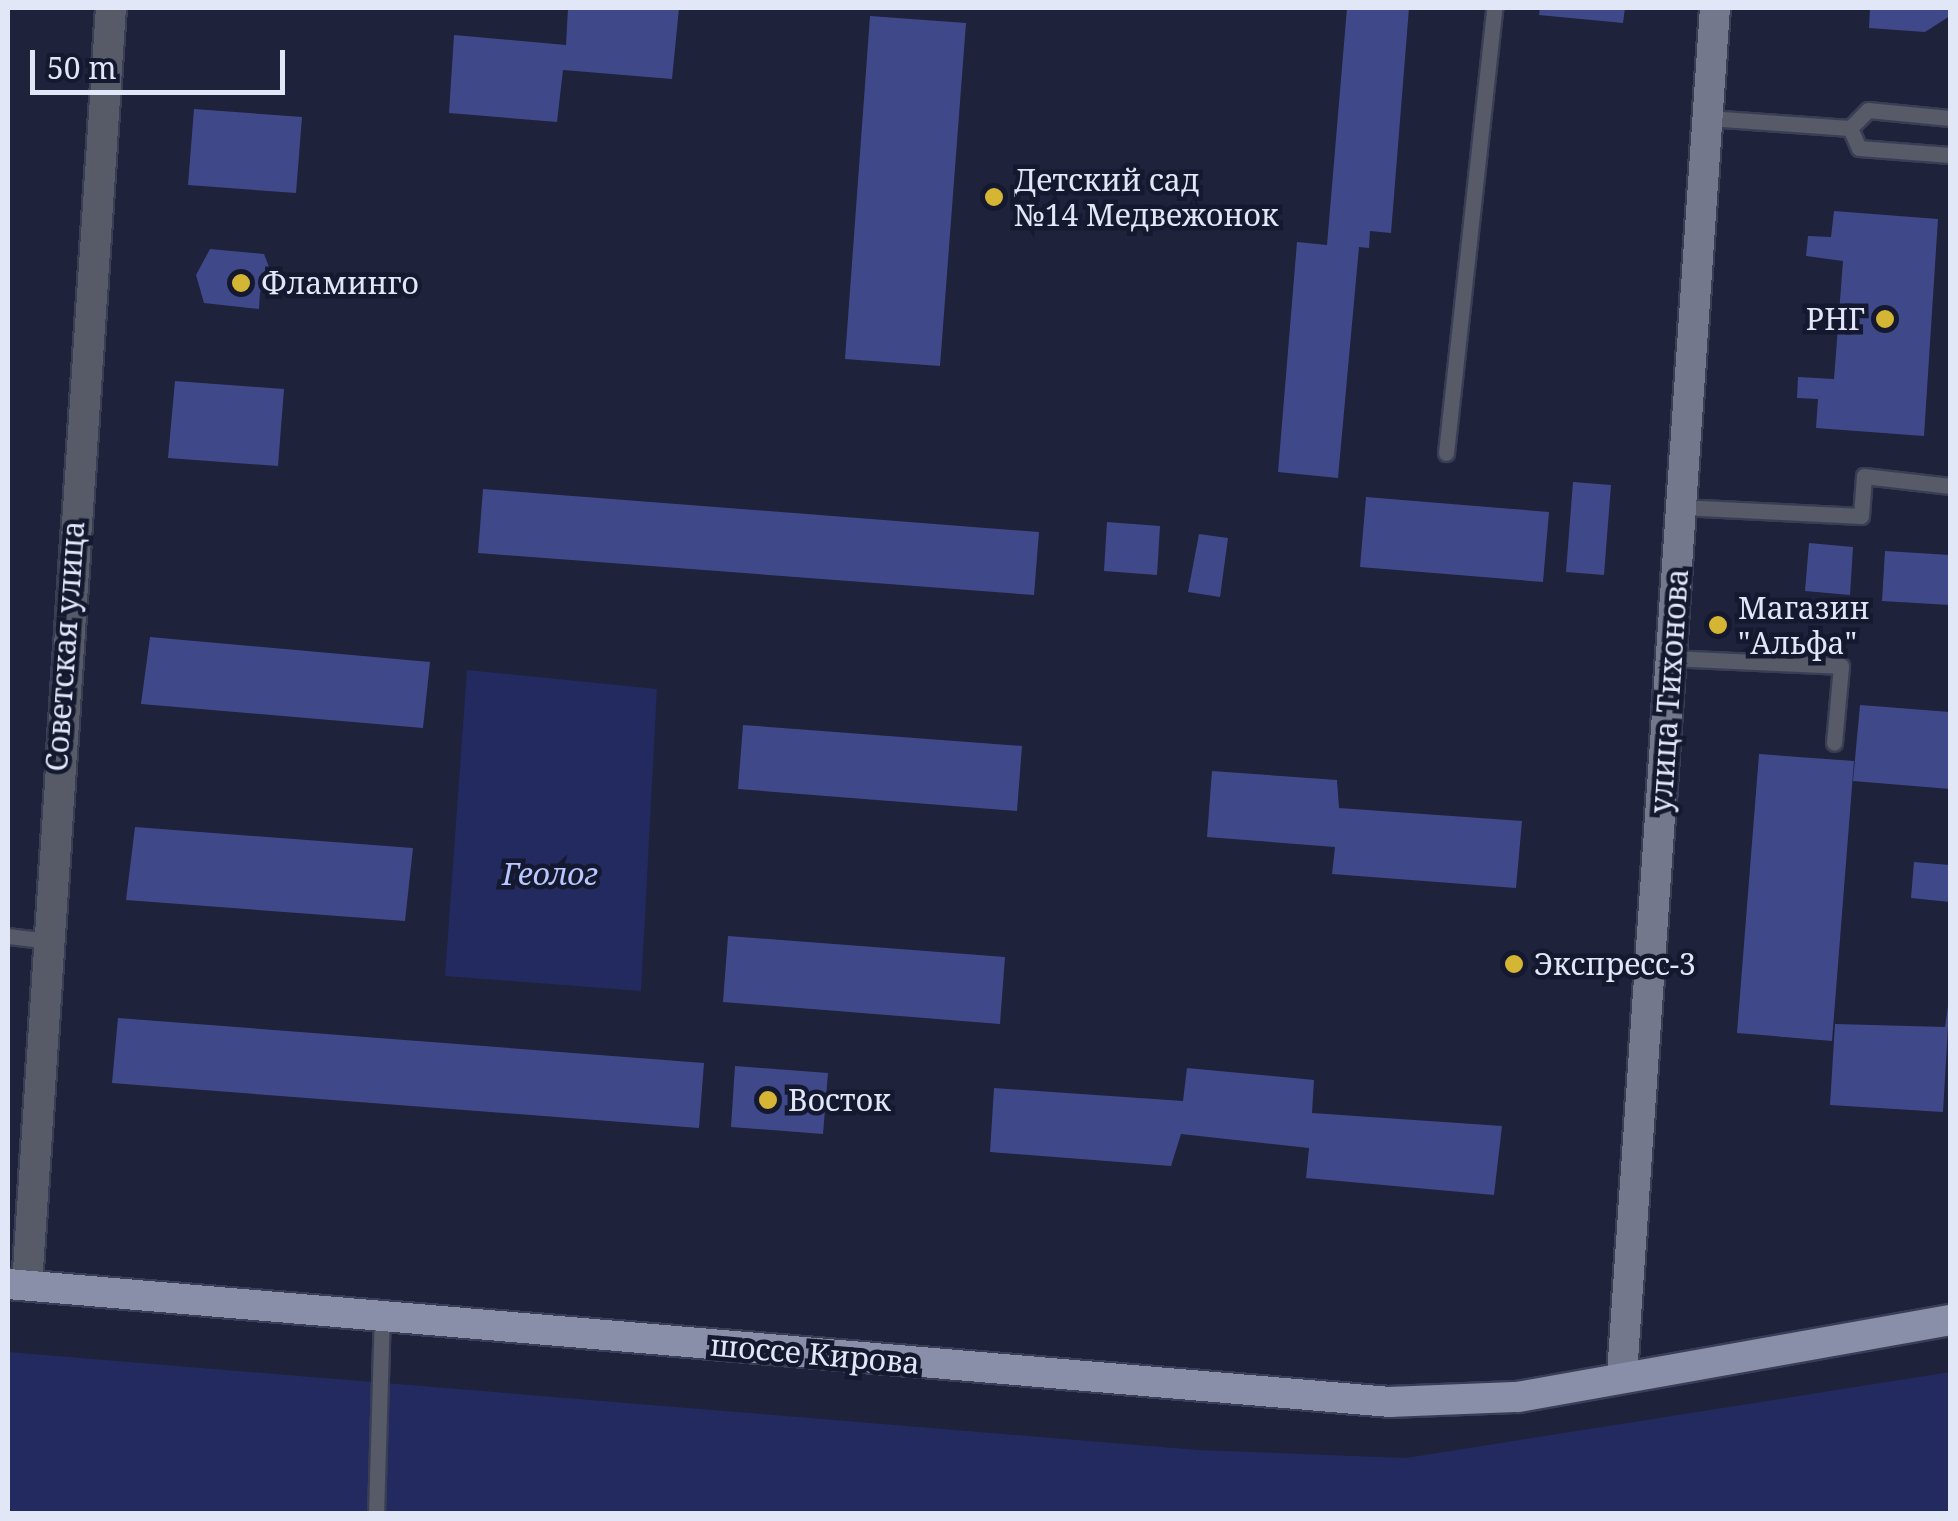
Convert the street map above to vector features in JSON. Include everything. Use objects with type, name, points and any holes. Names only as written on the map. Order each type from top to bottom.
[{"type":"main road","name":"улица Тихонова","points":[[1622,1375],[1716,8]]},
{"type":"main road","name":"шоссе Кирова","points":[[17,1284],[1332,1400],[1480,1400],[1950,1320]]},
{"type":"street","name":"Советская улица","points":[[17,1284],[111,8]]},
{"type":"lane","points":[[1446,454],[1494,8]]},
{"type":"lane","points":[[1708,118],[1850,128],[1868,110],[1950,118]]},
{"type":"lane","points":[[1850,128],[1859,148],[1950,155]]},
{"type":"lane","points":[[1681,507],[1862,516],[1864,476],[1950,486]]},
{"type":"lane","points":[[1671,658],[1841,666],[1834,743]]},
{"type":"lane","points":[[8,936],[43,940]]},
{"type":"lane","points":[[376,1514],[382,1316]]},
{"type":"green space","name":"Геолог","points":[[467,670],[657,689],[641,991],[445,976]]},
{"type":"green space","points":[[8,1352],[1198,1450],[1406,1458],[1950,1372],[1950,1513],[8,1513]]},
{"type":"building","points":[[568,8],[679,8],[672,79],[563,70],[557,122],[449,113],[454,35],[566,45]]},
{"type":"building","points":[[1347,8],[1409,8],[1391,233],[1370,231],[1369,248],[1359,247],[1338,478],[1278,472],[1297,242],[1327,245]]},
{"type":"building","points":[[1540,8],[1625,8],[1623,23],[1539,15]]},
{"type":"building","points":[[1870,8],[1950,8],[1950,16],[1925,32],[1869,28]]},
{"type":"building","points":[[870,16],[966,23],[940,366],[845,359]]},
{"type":"building","points":[[194,109],[302,117],[296,193],[188,185]]},
{"type":"building","name":"РНГ","points":[[1834,211],[1938,219],[1924,436],[1816,428],[1818,399],[1797,398],[1798,377],[1834,379],[1843,261],[1806,256],[1808,236],[1831,237]]},
{"type":"building","points":[[210,249],[264,254],[275,282],[260,292],[259,309],[204,303],[196,275]]},
{"type":"building","points":[[175,381],[284,389],[278,466],[168,458]]},
{"type":"building","points":[[1573,482],[1611,485],[1604,575],[1566,572]]},
{"type":"building","points":[[483,489],[1039,532],[1034,595],[478,553]]},
{"type":"building","points":[[1366,497],[1549,512],[1543,582],[1360,567]]},
{"type":"building","points":[[1107,522],[1160,526],[1157,575],[1104,571]]},
{"type":"building","points":[[1199,534],[1228,538],[1220,597],[1188,592]]},
{"type":"building","points":[[1809,543],[1853,547],[1850,595],[1805,591]]},
{"type":"building","points":[[1885,551],[1950,555],[1950,605],[1882,601]]},
{"type":"building","points":[[150,637],[430,662],[423,728],[141,704]]},
{"type":"building","points":[[1860,705],[1950,712],[1950,789],[1853,781]]},
{"type":"building","points":[[743,725],[1022,746],[1017,811],[738,789]]},
{"type":"building","points":[[1759,754],[1854,761],[1832,1041],[1737,1033]]},
{"type":"building","points":[[1212,771],[1337,780],[1339,808],[1522,821],[1516,888],[1332,874],[1335,847],[1207,837]]},
{"type":"building","points":[[135,827],[413,848],[405,921],[126,900]]},
{"type":"building","points":[[1914,862],[1950,865],[1950,902],[1911,898]]},
{"type":"building","points":[[728,936],[1005,957],[1000,1024],[723,1002]]},
{"type":"building","points":[[1950,992],[1943,1112],[1830,1105],[1835,1024],[1945,1027]]},
{"type":"building","points":[[118,1018],[704,1063],[699,1128],[112,1083]]},
{"type":"building","points":[[735,1066],[828,1073],[823,1134],[731,1127]]},
{"type":"building","points":[[1187,1068],[1314,1080],[1312,1113],[1502,1126],[1494,1195],[1306,1178],[1309,1148],[1181,1134],[1171,1166],[990,1152],[994,1088],[1183,1101]]},
{"type":"place","name":"Детский сад №14 Медвежонок","points":[[994,197]]},
{"type":"place","name":"Фламинго","points":[[241,283]]},
{"type":"place","name":"РНГ","points":[[1885,319]]},
{"type":"place","name":"Магазин \"Альфа\"","points":[[1718,625]]},
{"type":"place","name":"Экспресс-3","points":[[1514,964]]},
{"type":"place","name":"Восток","points":[[768,1100]]}]
